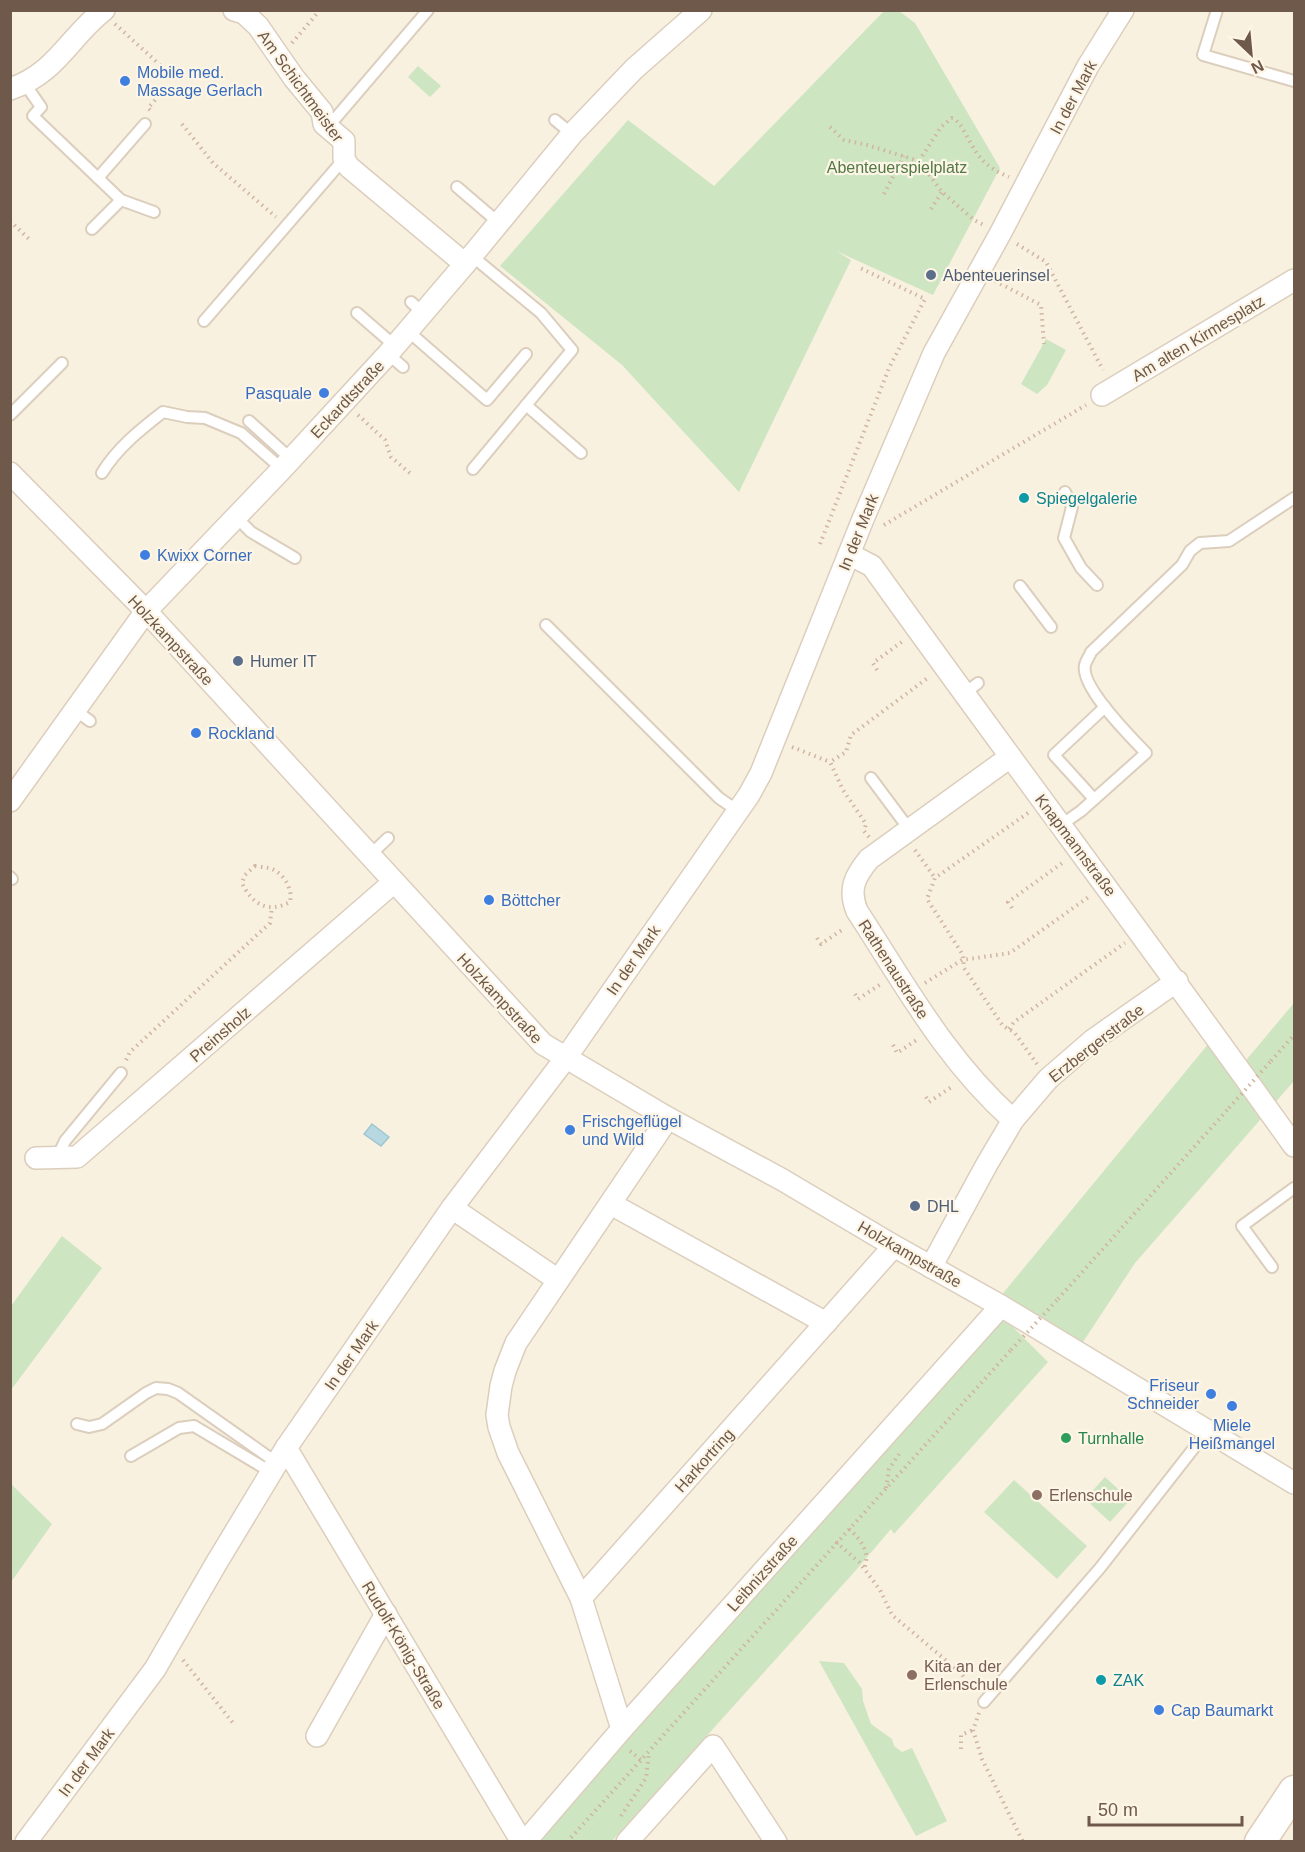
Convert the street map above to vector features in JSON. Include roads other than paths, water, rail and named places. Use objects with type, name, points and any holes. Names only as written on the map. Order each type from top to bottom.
[{"type":"street","name":"Am Schichtmeister","points":[[234,10],[244,13],[258,26],[294,78],[322,112],[324,124],[344,141],[344,159],[349,167],[469,260]]},
{"type":"street","name":"In der Mark","points":[[26,1842],[144,1685],[278,1461],[452,1208],[565,1059],[738,811],[760,773],[934,353],[1026,186],[1088,66],[1123,10]]},
{"type":"street","points":[[18,87],[54,63],[102,11]]},
{"type":"street","name":"Eckardtstraße","points":[[10,801],[83,716],[146,611],[344,402],[398,350],[417,307],[469,260],[572,134],[634,69],[700,11]]},
{"type":"street","name":"Am alten Kirmesplatz","points":[[1102,395],[1294,280]]},
{"type":"street","name":"Holzkampstraße","points":[[10,474],[146,611],[543,1044],[668,1118],[781,1179],[1001,1306],[1294,1483]]},
{"type":"street","name":"Knapmannstraße","points":[[849,554],[872,566],[944,666],[971,689],[1010,757],[1177,981],[1294,1146]]},
{"type":"street","name":"Rathenaustraße","points":[[1010,757],[869,859],[859,871],[854,882],[853,894],[854,904],[861,918],[933,1029],[969,1076],[1013,1120]]},
{"type":"street","name":"Preinsholz","points":[[36,1158],[77,1157],[394,882]]},
{"type":"street","name":"Erzbergerstraße","points":[[931,1267],[1013,1120],[1048,1079],[1093,1041],[1177,981]]},
{"type":"street","points":[[622,1729],[581,1598],[508,1453],[497,1415],[505,1371],[516,1343],[668,1118]]},
{"type":"street","points":[[611,1204],[826,1323]]},
{"type":"street","points":[[452,1208],[558,1280]]},
{"type":"street","name":"Harkortring","points":[[581,1598],[894,1246]]},
{"type":"street","name":"Leibnizstraße","points":[[523,1842],[1001,1306]]},
{"type":"street","name":"Rudolf-König-Straße","points":[[278,1461],[386,1614],[523,1842]]},
{"type":"street","points":[[317,1736],[386,1614]]},
{"type":"street","points":[[627,1842],[713,1746],[776,1842]]},
{"type":"street","points":[[1260,1842],[1294,1791]]},
{"type":"lane","points":[[328,127],[428,10]]},
{"type":"lane","points":[[1217,10],[1203,55],[1294,81]]},
{"type":"lane","points":[[18,87],[41,107],[33,116],[121,200],[154,212]]},
{"type":"lane","points":[[555,120],[572,134]]},
{"type":"lane","points":[[98,178],[145,124]]},
{"type":"lane","points":[[204,321],[344,159]]},
{"type":"lane","points":[[457,187],[499,222]]},
{"type":"lane","points":[[92,229],[121,200]]},
{"type":"lane","points":[[469,260],[541,313],[572,350],[473,469]]},
{"type":"lane","points":[[357,313],[398,350],[487,400],[526,354]]},
{"type":"lane","points":[[10,415],[62,363]]},
{"type":"lane","points":[[526,405],[581,453]]},
{"type":"lane","points":[[102,473],[137,433],[164,412],[205,418],[241,433],[269,456],[286,464]]},
{"type":"lane","points":[[249,421],[286,464]]},
{"type":"lane","points":[[1065,492],[1072,507],[1064,538],[1081,568],[1097,585]]},
{"type":"lane","points":[[1061,825],[1146,753],[1095,696],[1087,680],[1084,666],[1091,652],[1182,565],[1190,551],[1200,543],[1230,541],[1294,498]]},
{"type":"lane","points":[[236,517],[251,532],[295,558]]},
{"type":"lane","points":[[1020,586],[1052,627]]},
{"type":"lane","points":[[546,625],[719,798],[738,811]]},
{"type":"lane","points":[[1094,799],[1054,754],[1105,707]]},
{"type":"lane","points":[[871,777],[906,832]]},
{"type":"lane","points":[[369,856],[388,838]]},
{"type":"lane","points":[[57,1158],[65,1141],[121,1073]]},
{"type":"lane","points":[[1272,1267],[1242,1226],[1294,1188]]},
{"type":"lane","points":[[77,1424],[89,1427],[102,1424],[146,1393],[156,1388],[168,1389],[178,1393],[278,1461]]},
{"type":"lane","points":[[132,1456],[179,1428],[194,1426],[278,1461]]},
{"type":"lane","points":[[984,1702],[1100,1568],[1208,1430]]},
{"type":"water","points":[[372,1124],[389,1137],[381,1146],[364,1134]]},
{"type":"place","name":"Mobile med. Massage Gerlach","points":[[125,81]]},
{"type":"place","name":"Abenteuerinsel","points":[[931,275]]},
{"type":"place","name":"Pasquale","points":[[324,393]]},
{"type":"place","name":"Spiegelgalerie","points":[[1024,498]]},
{"type":"place","name":"Kwixx Corner","points":[[145,555]]},
{"type":"place","name":"Humer IT","points":[[238,661]]},
{"type":"place","name":"Rockland","points":[[196,733]]},
{"type":"place","name":"Böttcher","points":[[489,900]]},
{"type":"place","name":"Frischgeflügel und Wild","points":[[570,1130]]},
{"type":"place","name":"DHL","points":[[915,1206]]},
{"type":"place","name":"Friseur Schneider","points":[[1211,1394]]},
{"type":"place","name":"Miele Heißmangel","points":[[1232,1406]]},
{"type":"place","name":"Turnhalle","points":[[1066,1438]]},
{"type":"place","name":"Erlenschule","points":[[1037,1495]]},
{"type":"place","name":"Kita an der Erlenschule","points":[[912,1675]]},
{"type":"place","name":"ZAK","points":[[1101,1680]]},
{"type":"place","name":"Cap Baumarkt","points":[[1159,1710]]},
{"type":"park label","name":"Abenteuerspielplatz","points":[[897,167]]}]
